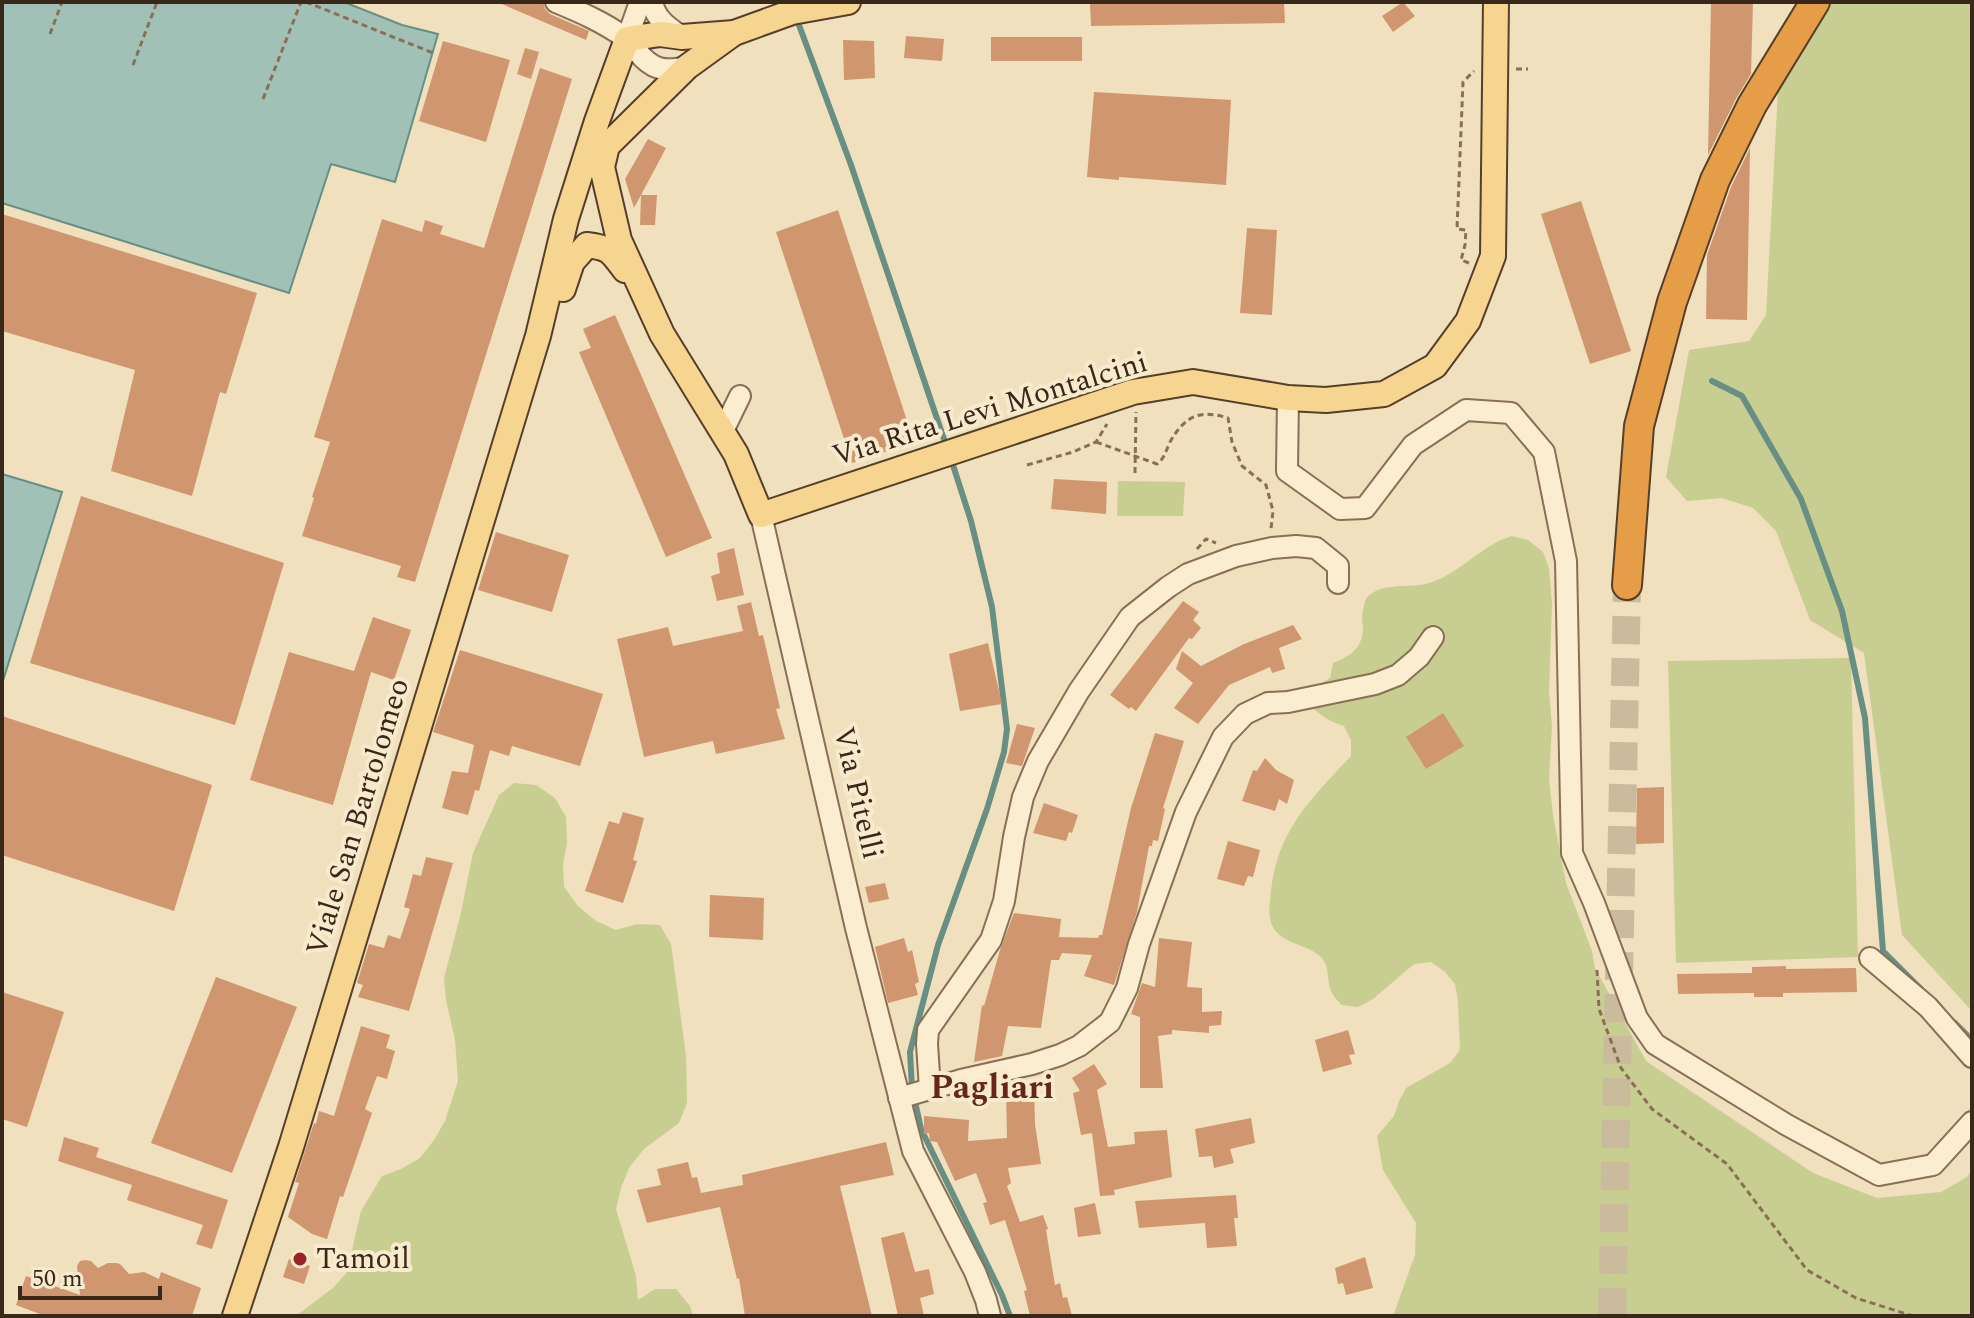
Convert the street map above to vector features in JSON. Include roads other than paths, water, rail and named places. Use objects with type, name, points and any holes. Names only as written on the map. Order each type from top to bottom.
[{"type":"highway","points":[[1627,585],[1639,426],[1672,302],[1715,180],[1752,105],[1815,2]]},
{"type":"main road","points":[[627,39],[660,34],[682,37],[734,33],[800,11],[848,2]]},
{"type":"main road","name":"Via Rita Levi Montalcini","points":[[761,515],[1133,392],[1193,382],[1288,398],[1326,400],[1384,394],[1435,366],[1468,321],[1493,256],[1496,2]]},
{"type":"main road","points":[[687,67],[734,33]]},
{"type":"main road","name":"Viale San Bartolomeo","points":[[235,1316],[291,1147],[538,336],[566,219],[627,39]]},
{"type":"main road","name":"Via Pitelli","points":[[687,67],[605,157],[619,240],[662,334],[736,454],[761,515]]},
{"type":"main road","name":"Via Pitelli","points":[[572,262],[587,245],[610,250],[644,294]]},
{"type":"main road","name":"Viale San Bartolomeo","points":[[538,336],[546,335],[551,328],[572,262]]},
{"type":"street","points":[[556,2],[590,16],[627,39],[646,62],[657,68],[669,71],[687,67]]},
{"type":"street","name":"Viale San Bartolomeo","points":[[627,39],[640,2]]},
{"type":"street","points":[[652,2],[660,21],[682,37]]},
{"type":"street","points":[[722,433],[740,396]]},
{"type":"street","points":[[1288,398],[1287,471],[1340,509],[1365,508],[1413,445],[1466,410],[1511,413],[1544,452],[1566,561],[1572,853],[1637,1018],[1655,1044],[1787,1125],[1879,1175],[1933,1165],[1972,1122]]},
{"type":"street","name":"Via Pitelli","points":[[761,515],[856,928],[913,1151],[975,1272],[990,1316]]},
{"type":"street","points":[[928,1089],[928,1030],[991,940],[1004,901],[1023,797],[1038,761],[1086,680],[1130,617],[1188,574],[1236,556],[1272,548],[1316,548],[1338,566],[1338,583]]},
{"type":"street","points":[[900,1097],[1060,1055],[1079,1046],[1110,1022],[1127,988],[1139,944],[1186,812],[1223,737],[1245,714],[1268,703],[1288,702],[1375,684],[1398,675],[1419,657],[1433,637]]},
{"type":"street","points":[[1870,958],[1928,1007],[1972,1057]]},
{"type":"water","points":[[2,2],[344,2],[402,25],[438,34],[395,182],[331,164],[289,293],[2,203]]},
{"type":"water","points":[[2,474],[62,492],[2,684]]},
{"type":"waterway","points":[[796,17],[851,165],[947,448]]},
{"type":"waterway","points":[[1712,381],[1742,396],[1801,499],[1842,611],[1865,718],[1883,951],[1921,989]]},
{"type":"waterway","points":[[951,459],[971,521],[992,607],[1007,729],[1004,752],[987,809],[938,945],[910,1052],[912,1088],[921,1129],[1010,1316]]},
{"type":"waterway","points":[[1955,1023],[1972,1040]]},
{"type":"tunnel","points":[[1612,1316],[1627,585]]},
{"type":"place","name":"Tamoil","points":[[300,1259]]},
{"type":"district","name":"Pagliari","points":[[992,1088]]}]
